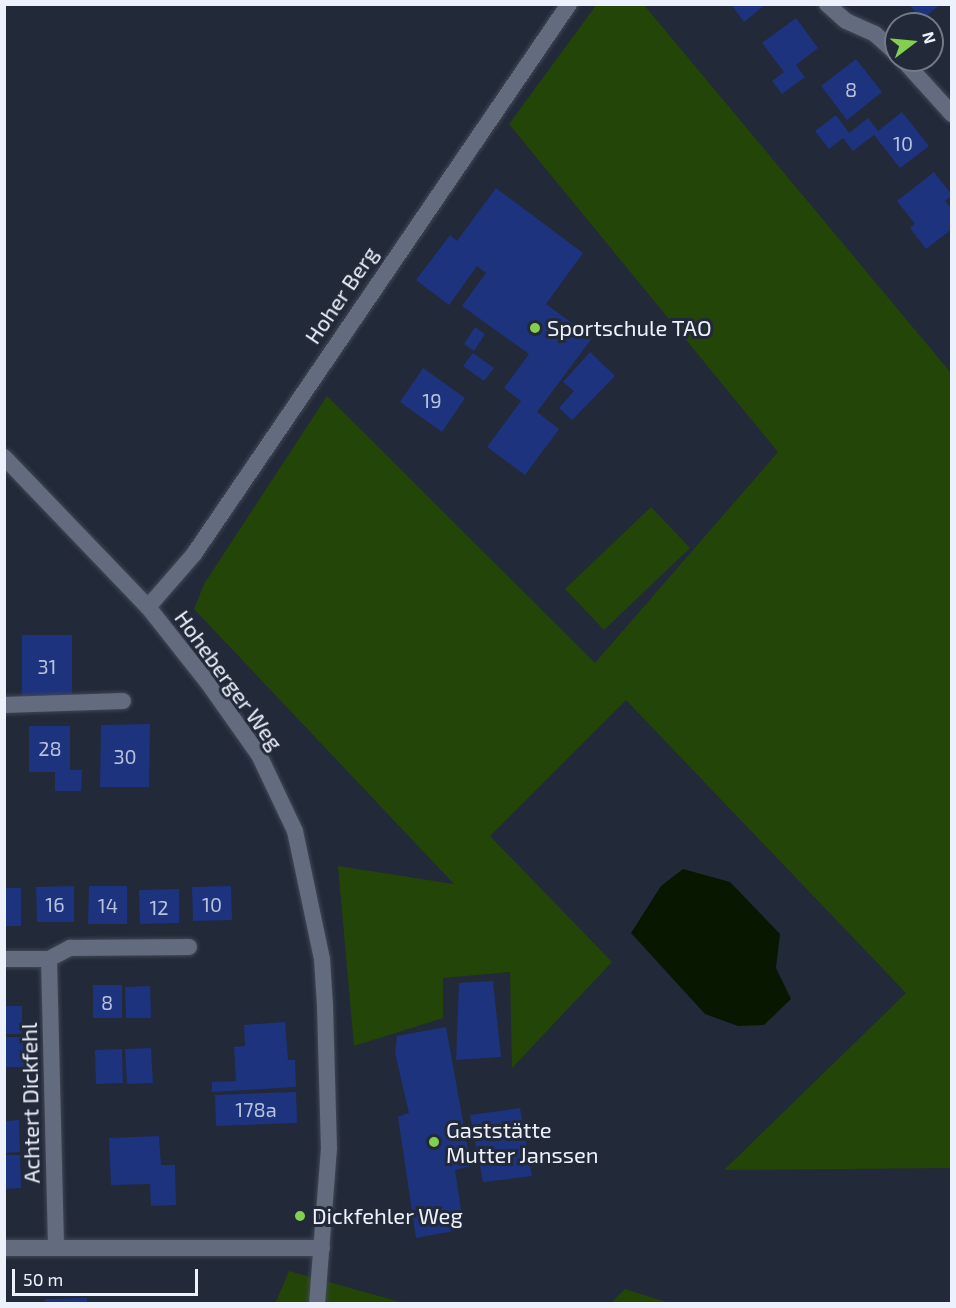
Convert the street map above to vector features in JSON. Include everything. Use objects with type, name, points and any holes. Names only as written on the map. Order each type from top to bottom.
[{"type":"street","name":"Hoher Berg","points":[[148,607],[194,554],[569,4]]},
{"type":"street","points":[[826,4],[846,21],[875,34],[884,42]]},
{"type":"street","points":[[914,72],[951,114]]},
{"type":"street","name":"Hoheberger Weg","points":[[4,457],[148,607],[259,755],[295,831],[322,959],[329,1148],[317,1304]]},
{"type":"street","points":[[4,705],[123,701]]},
{"type":"street","points":[[4,959],[49,958],[70,948],[189,946]]},
{"type":"street","name":"Achtert Dickfehl","points":[[49,958],[56,1247]]},
{"type":"street","points":[[4,1248],[322,1248]]},
{"type":"green space","points":[[597,4],[644,5],[951,373],[951,1168],[724,1170],[906,993],[626,700],[490,836],[612,962],[512,1068],[510,972],[443,978],[443,1018],[354,1046],[338,866],[454,884],[194,609],[204,584],[327,396],[595,663],[778,452],[509,124]]},
{"type":"green space","points":[[651,507],[690,548],[604,630],[565,589]]},
{"type":"green space","points":[[289,1271],[404,1303],[275,1304]]},
{"type":"green space","points":[[625,1289],[669,1303],[611,1303]]},
{"type":"shaded area","points":[[683,869],[730,882],[780,934],[776,968],[791,999],[764,1025],[738,1026],[705,1014],[631,933],[661,886]]},
{"type":"building","points":[[731,4],[766,4],[744,22]]},
{"type":"building","points":[[909,4],[941,4],[931,12],[915,12]]},
{"type":"building","points":[[796,18],[818,48],[796,65],[805,77],[782,94],[772,81],[784,72],[762,43]]},
{"type":"building","points":[[856,59],[882,92],[847,120],[821,86]]},
{"type":"building","points":[[902,112],[929,146],[900,168],[874,135],[853,151],[843,138],[829,149],[815,131],[836,115],[849,133],[868,118],[878,131]]},
{"type":"building","points":[[934,172],[952,195],[945,201],[952,209],[952,229],[926,249],[910,228],[915,224],[897,201]]},
{"type":"building","name":"Sportschule TAO","points":[[496,188],[583,253],[546,304],[592,338],[537,412],[559,429],[525,475],[487,447],[521,401],[504,388],[529,354],[462,306],[486,273],[477,266],[449,305],[416,280],[450,235],[457,241]]},
{"type":"building","points":[[475,327],[485,334],[474,351],[464,344]]},
{"type":"building","points":[[590,352],[615,376],[572,420],[559,408],[574,391],[563,382]]},
{"type":"building","points":[[473,353],[494,368],[484,381],[463,366]]},
{"type":"building","points":[[423,368],[465,398],[442,432],[400,402]]},
{"type":"building","points":[[22,635],[72,635],[72,697],[22,697]]},
{"type":"building","points":[[150,724],[149,787],[100,787],[101,725]]},
{"type":"building","points":[[29,726],[70,726],[70,770],[82,770],[81,791],[55,791],[55,772],[29,772]]},
{"type":"building","points":[[74,886],[74,922],[37,922],[36,887]]},
{"type":"building","points":[[89,886],[127,886],[127,924],[88,924]]},
{"type":"building","points":[[231,886],[232,920],[193,921],[192,887]]},
{"type":"building","points":[[4,888],[21,888],[21,926],[4,926]]},
{"type":"building","points":[[179,889],[179,923],[140,924],[139,890]]},
{"type":"building","points":[[493,981],[501,1057],[456,1060],[459,983]]},
{"type":"building","points":[[93,985],[122,985],[122,1018],[93,1018]]},
{"type":"building","points":[[150,986],[151,1018],[126,1018],[125,987]]},
{"type":"building","points":[[4,1006],[22,1006],[22,1034],[4,1034]]},
{"type":"building","points":[[285,1022],[288,1060],[295,1060],[296,1087],[212,1092],[212,1082],[236,1081],[234,1047],[245,1046],[244,1025]]},
{"type":"building","name":"Gaststätte Mutter Janssen","points":[[446,1027],[471,1166],[455,1170],[464,1229],[416,1238],[398,1117],[409,1113],[395,1053],[397,1036]]},
{"type":"building","points":[[4,1037],[23,1037],[24,1067],[4,1067]]},
{"type":"building","points":[[151,1048],[153,1083],[127,1084],[125,1049]]},
{"type":"building","points":[[122,1049],[123,1083],[96,1084],[95,1050]]},
{"type":"building","points":[[296,1092],[297,1123],[216,1126],[215,1095]]},
{"type":"building","points":[[520,1108],[532,1176],[483,1182],[470,1115]]},
{"type":"building","points":[[19,1120],[20,1152],[4,1153],[4,1121]]},
{"type":"building","points":[[159,1136],[161,1165],[175,1165],[176,1205],[151,1206],[150,1184],[111,1185],[109,1138]]},
{"type":"building","points":[[4,1155],[20,1155],[21,1188],[4,1189]]},
{"type":"building","points":[[87,1298],[87,1304],[45,1304],[45,1299]]},
{"type":"place","name":"Sportschule TAO","points":[[535,328]]},
{"type":"place","name":"Gaststätte Mutter Janssen","points":[[434,1142]]},
{"type":"place","name":"Dickfehler Weg","points":[[300,1216]]}]
